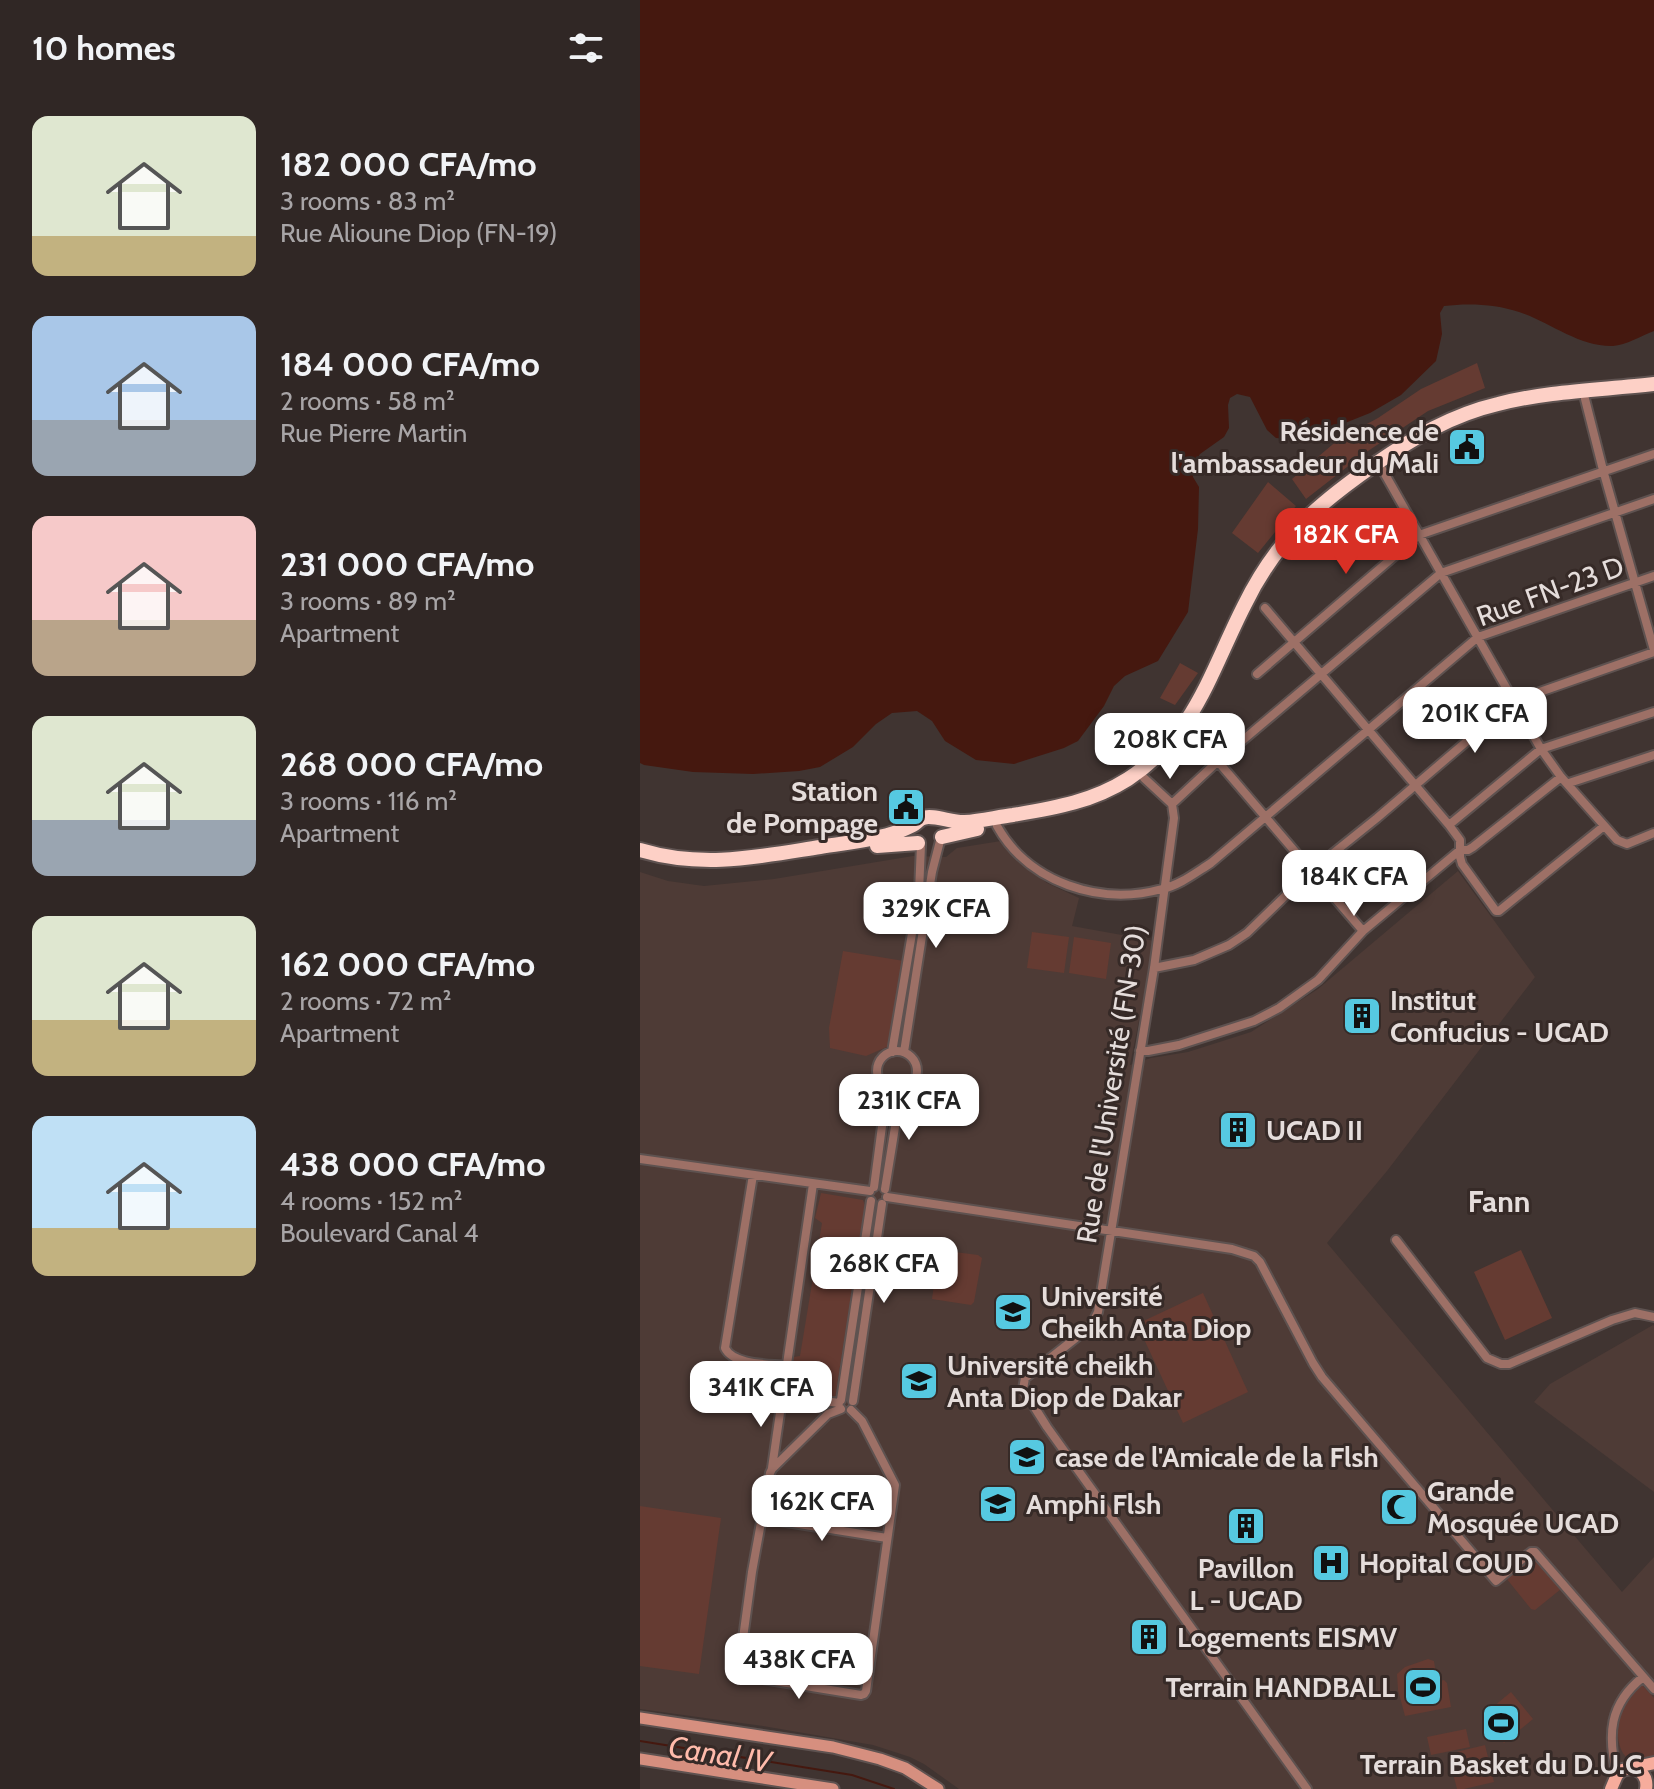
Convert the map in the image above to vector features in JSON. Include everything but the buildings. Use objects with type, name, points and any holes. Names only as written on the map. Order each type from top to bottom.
[{"type":"highway","points":[[640,850],[690,861],[748,859],[893,834],[923,818],[963,823],[1071,805],[1116,786],[1145,766],[1192,715],[1249,595],[1284,542],[1313,510],[1335,492],[1422,433],[1460,415],[1500,403],[1654,384]]},
{"type":"highway","points":[[640,858],[682,868],[727,868],[892,844],[930,846],[941,839],[1090,806],[1144,778],[1191,730],[1213,691],[1255,600],[1277,565],[1300,536],[1335,503],[1430,437],[1474,418],[1500,410],[1654,393]]},
{"type":"highway","points":[[936,819],[942,826],[941,839]]},
{"type":"highway","points":[[916,823],[914,833],[920,844]]},
{"type":"main road","points":[[640,1718],[833,1747],[905,1768],[938,1789]]},
{"type":"main road","points":[[640,1759],[833,1789]]},
{"type":"main road","points":[[1619,1779],[1654,1763]]},
{"type":"main road","points":[[1619,1779],[1637,1770],[1647,1782],[1646,1789]]},
{"type":"main road","points":[[1646,1789],[1654,1776]]},
{"type":"street","points":[[1154,968],[1194,960],[1229,945],[1247,933],[1311,871],[1514,701],[1654,651],[1585,399]]},
{"type":"street","points":[[1257,674],[1419,535],[1654,454]]},
{"type":"street","points":[[1382,469],[1541,749],[1617,840],[1627,844],[1654,833]]},
{"type":"street","points":[[1144,778],[1172,804],[1217,762],[1441,573],[1654,499]]},
{"type":"street","name":"Rue FN-23 D","points":[[997,826],[1014,851],[1030,864],[1047,876],[1075,888],[1121,895],[1163,889],[1181,882],[1211,863],[1478,637],[1654,576]]},
{"type":"street","points":[[1265,608],[1449,825],[1460,840],[1462,864],[1496,911],[1604,826]]},
{"type":"street","points":[[1449,825],[1541,749],[1654,712]]},
{"type":"street","points":[[1191,730],[1363,931]]},
{"type":"street","points":[[1140,1051],[1195,1040],[1254,1021],[1279,1008],[1318,980],[1363,931],[1460,850],[1473,847],[1565,780],[1654,755]]},
{"type":"street","name":"Rue de l'Université (FN-30)","points":[[1172,804],[1174,818],[1154,968],[1096,1318],[1091,1326],[1025,1378],[1023,1389],[1047,1427],[1307,1789]]},
{"type":"street","points":[[904,1052],[932,872],[941,839]]},
{"type":"street","points":[[892,1052],[919,892],[920,844]]},
{"type":"street","points":[[892,1052],[904,1052],[916,1064],[916,1075],[911,1085],[901,1090],[887,1088],[880,1081],[877,1071],[880,1060],[892,1052]]},
{"type":"street","points":[[840,1404],[887,1088]]},
{"type":"street","points":[[852,1406],[901,1090]]},
{"type":"street","points":[[640,1159],[872,1193],[880,1186],[885,1196]]},
{"type":"street","points":[[753,1175],[725,1348],[729,1355],[738,1360],[786,1366]]},
{"type":"street","points":[[772,1469],[847,1397],[895,1485],[864,1694],[738,1675],[761,1518],[772,1469],[813,1184]]},
{"type":"street","points":[[872,1193],[876,1204],[885,1196]]},
{"type":"street","points":[[885,1196],[1232,1249],[1254,1256],[1264,1268],[1322,1377],[1496,1581],[1535,1552],[1654,1689]]},
{"type":"street","points":[[1396,1240],[1487,1358],[1501,1364],[1509,1364],[1612,1320],[1635,1313],[1654,1317]]},
{"type":"street","points":[[782,1395],[840,1404]]},
{"type":"street","points":[[761,1518],[887,1538]]},
{"type":"street","points":[[1619,1779],[1612,1748],[1613,1722],[1624,1695],[1643,1677]]},
{"type":"shaded area","points":[[640,0],[1654,0],[1654,331],[1623,344],[1600,345],[1588,343],[1510,309],[1482,305],[1444,306],[1440,313],[1442,334],[1436,361],[1401,395],[1370,413],[1308,436],[1276,438],[1267,430],[1250,397],[1237,394],[1230,398],[1229,428],[1224,437],[1200,454],[1193,466],[1193,477],[1199,487],[1198,529],[1188,612],[1158,661],[1125,676],[1114,686],[1104,706],[1078,741],[1064,748],[1014,764],[976,760],[945,741],[932,721],[917,711],[892,713],[853,747],[820,767],[753,774],[693,772],[644,765],[640,763]]},
{"type":"shaded area","points":[[1477,363],[1485,388],[1428,411],[1365,453],[1306,499],[1292,479],[1339,439],[1421,389]]},
{"type":"shaded area","points":[[1268,482],[1296,506],[1258,553],[1232,533]]},
{"type":"shaded area","points":[[1180,663],[1198,673],[1175,705],[1160,698]]},
{"type":"shaded area","name":"Université Cheikh Anta Diop","points":[[1001,841],[1022,864],[1047,883],[1079,898],[1072,926],[1155,941],[1130,1065],[1188,1052],[1251,1032],[1318,989],[1458,871],[1535,977],[1387,1171],[1327,1243],[1622,1592],[1654,1557],[1654,1757],[1629,1761],[1603,1789],[959,1789],[924,1764],[873,1745],[640,1709],[640,872],[668,881],[704,886],[774,879],[913,856],[946,857],[957,848]]},
{"type":"shaded area","points":[[1032,932],[1069,937],[1064,973],[1027,968]]},
{"type":"shaded area","points":[[1074,937],[1111,943],[1106,979],[1069,973]]},
{"type":"shaded area","points":[[843,951],[904,961],[889,1046],[866,1056],[830,1048],[829,1028]]},
{"type":"shaded area","points":[[821,1193],[863,1200],[865,1206],[835,1398],[788,1391],[794,1357],[800,1356],[822,1223],[815,1218]]},
{"type":"shaded area","points":[[939,1250],[982,1258],[971,1305],[932,1299]]},
{"type":"shaded area","points":[[1521,1250],[1552,1318],[1505,1340],[1474,1272]]},
{"type":"shaded area","points":[[1203,1293],[1248,1392],[1183,1423],[1137,1324]]},
{"type":"shaded area","points":[[1653,1325],[1654,1492],[1534,1402],[1550,1384]]},
{"type":"shaded area","points":[[640,1506],[721,1518],[699,1674],[640,1666]]},
{"type":"shaded area","points":[[1531,1555],[1535,1555],[1561,1585],[1561,1589],[1535,1610],[1506,1578]]},
{"type":"shaded area","name":"Terrain HANDBALL","points":[[1428,1659],[1434,1661],[1437,1681],[1447,1683],[1451,1707],[1405,1716],[1397,1674],[1405,1667]]},
{"type":"shaded area","points":[[1642,1685],[1654,1698],[1654,1757],[1635,1762],[1623,1753],[1618,1728],[1626,1704]]},
{"type":"shaded area","points":[[1511,1692],[1533,1719],[1504,1743],[1482,1716]]},
{"type":"shaded area","points":[[1466,1729],[1470,1747],[1431,1755],[1427,1737]]},
{"type":"shaded area","points":[[1485,1745],[1494,1782],[1457,1789],[1448,1754]]},
{"type":"waterway","name":"Canal IV","points":[[640,1741],[852,1775],[894,1789]]},
{"type":"place","name":"Résidence de l'ambassadeur du Mali","points":[[1467,447]]},
{"type":"place","name":"Station de Pompage","points":[[906,807]]},
{"type":"place","name":"Institut Confucius - UCAD","points":[[1362,1016]]},
{"type":"place","name":"UCAD II","points":[[1238,1130]]},
{"type":"place","name":"Université Cheikh Anta Diop","points":[[1013,1312]]},
{"type":"place","name":"Université cheikh Anta Diop de Dakar","points":[[919,1381]]},
{"type":"place","name":"case de l'Amicale de la Flsh","points":[[1027,1457]]},
{"type":"place","name":"Amphi Flsh","points":[[998,1504]]},
{"type":"place","name":"Grande Mosquée UCAD","points":[[1399,1507]]},
{"type":"place","name":"Pavillon L - UCAD","points":[[1246,1526]]},
{"type":"place","name":"Hopital COUD","points":[[1331,1563]]},
{"type":"place","name":"Logements EISMV","points":[[1149,1637]]},
{"type":"place","name":"Terrain HANDBALL","points":[[1423,1687]]},
{"type":"place","name":"Terrain Basket du D.U.C","points":[[1501,1723]]},
{"type":"district","name":"Fann","points":[[1499,1201]]}]
